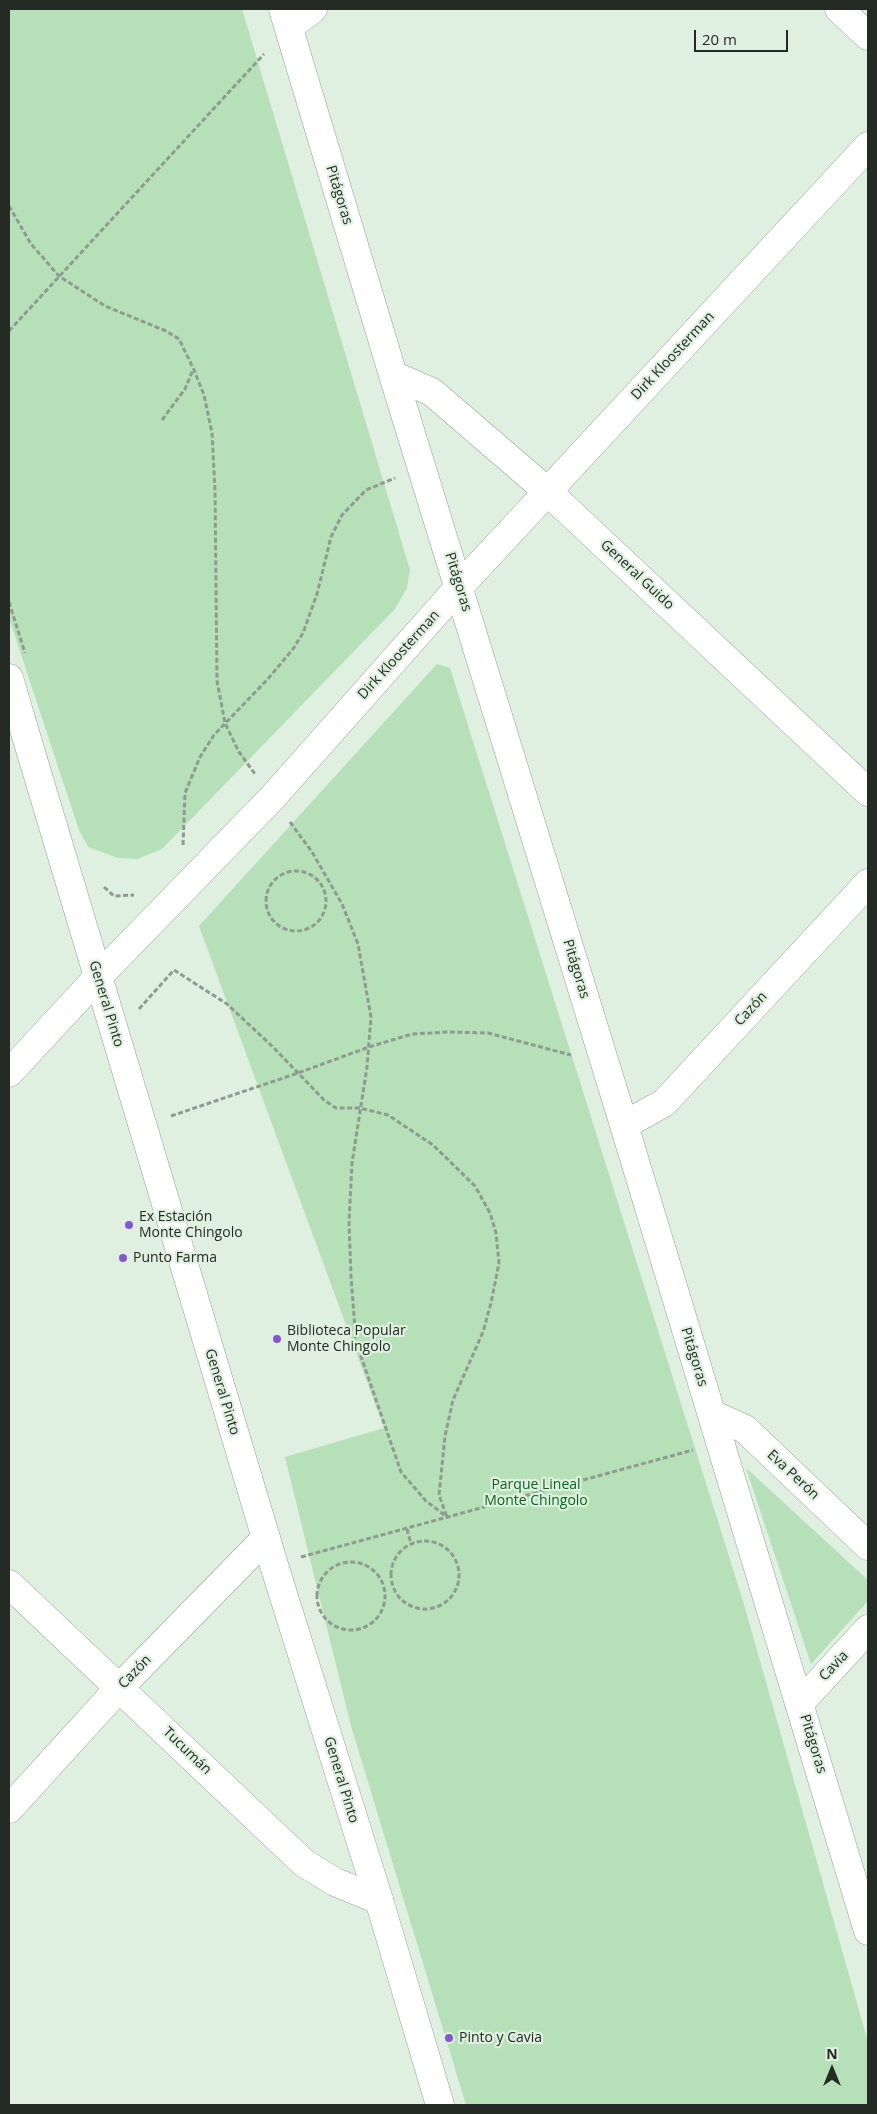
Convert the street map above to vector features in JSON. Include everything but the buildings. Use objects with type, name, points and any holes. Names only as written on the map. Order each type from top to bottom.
[{"type":"street","points":[[286,18],[313,9]]},
{"type":"street","points":[[839,9],[868,36]]},
{"type":"street","name":"Pitágoras","points":[[286,18],[392,375],[423,468],[624,1125],[868,1931]]},
{"type":"street","name":"Dirk Kloosterman","points":[[9,1073],[98,977],[272,798],[459,587],[868,146]]},
{"type":"street","name":"General Guido","points":[[392,375],[432,392],[547,491],[868,792]]},
{"type":"street","name":"General Pinto","points":[[9,678],[15,717],[98,977],[274,1565],[379,1900],[440,2105]]},
{"type":"street","name":"Cazón","points":[[624,1125],[664,1103],[868,883]]},
{"type":"street","name":"Eva Perón","points":[[712,1414],[745,1429],[868,1546]]},
{"type":"street","name":"Cazón","points":[[9,1809],[120,1687],[266,1538]]},
{"type":"street","name":"Tucumán","points":[[9,1584],[304,1863],[335,1882],[379,1900]]},
{"type":"street","name":"Cavia","points":[[800,1703],[868,1629]]},
{"type":"path","points":[[9,331],[286,18]]},
{"type":"path","points":[[9,206],[32,244],[59,276],[105,306],[166,331],[179,340],[204,395],[212,433],[215,490],[215,655],[217,681],[225,723],[238,752],[312,852],[342,904],[358,944],[371,1017],[369,1047],[352,1163],[349,1222],[356,1342],[401,1472],[426,1501],[447,1517]]},
{"type":"path","points":[[162,420],[186,389],[194,370]]},
{"type":"path","points":[[190,840],[183,846],[186,793],[192,773],[214,735],[277,668],[293,649],[303,633],[317,594],[331,537],[342,515],[366,490],[379,482],[423,468]]},
{"type":"path","points":[[9,602],[27,658]]},
{"type":"path","points":[[247,779],[260,765]]},
{"type":"path","points":[[291,871],[301,871],[315,877],[323,887],[326,899],[325,909],[320,919],[313,926],[304,930],[283,929],[269,916],[266,906],[268,887],[274,879],[282,874],[291,871]]},
{"type":"path","points":[[98,882],[114,896],[130,896],[140,892]]},
{"type":"path","points":[[323,887],[330,883]]},
{"type":"path","points":[[115,1036],[174,970],[227,1004],[324,1100],[336,1108],[360,1108],[388,1115],[433,1145],[475,1186],[490,1212],[496,1233],[499,1263],[483,1332],[453,1400],[445,1436],[439,1495],[447,1517]]},
{"type":"path","points":[[142,1126],[369,1047],[412,1034],[448,1032],[488,1033],[605,1063]]},
{"type":"path","points":[[274,1565],[720,1442]]},
{"type":"path","points":[[407,1529],[411,1544]]},
{"type":"path","points":[[422,1540],[443,1546],[452,1554],[457,1563],[458,1585],[453,1594],[446,1602],[426,1610],[414,1608],[403,1602],[391,1582],[390,1571],[394,1560],[401,1550],[422,1540]]},
{"type":"path","points":[[348,1562],[360,1563],[378,1575],[383,1584],[386,1595],[380,1616],[363,1629],[352,1631],[340,1629],[330,1624],[322,1616],[317,1604],[317,1592],[320,1581],[327,1571],[337,1565],[348,1562]]},
{"type":"path","points":[[383,1584],[391,1582]]},
{"type":"green space","points":[[9,9],[242,9],[410,570],[407,588],[395,609],[162,849],[137,859],[118,858],[88,847],[79,830],[9,618]]},
{"type":"green space","name":"Parque Lineal Monte Chingolo","points":[[437,664],[450,668],[743,1601],[868,2042],[868,2105],[466,2105],[351,1726],[285,1457],[384,1428],[199,926]]},
{"type":"green space","points":[[746,1468],[868,1580],[868,1601],[811,1664]]},
{"type":"place","name":"Ex Estación Monte Chingolo","points":[[129,1225]]},
{"type":"place","name":"Punto Farma","points":[[123,1258]]},
{"type":"place","name":"Biblioteca Popular Monte Chingolo","points":[[277,1339]]},
{"type":"place","name":"Pinto y Cavia","points":[[449,2038]]}]
